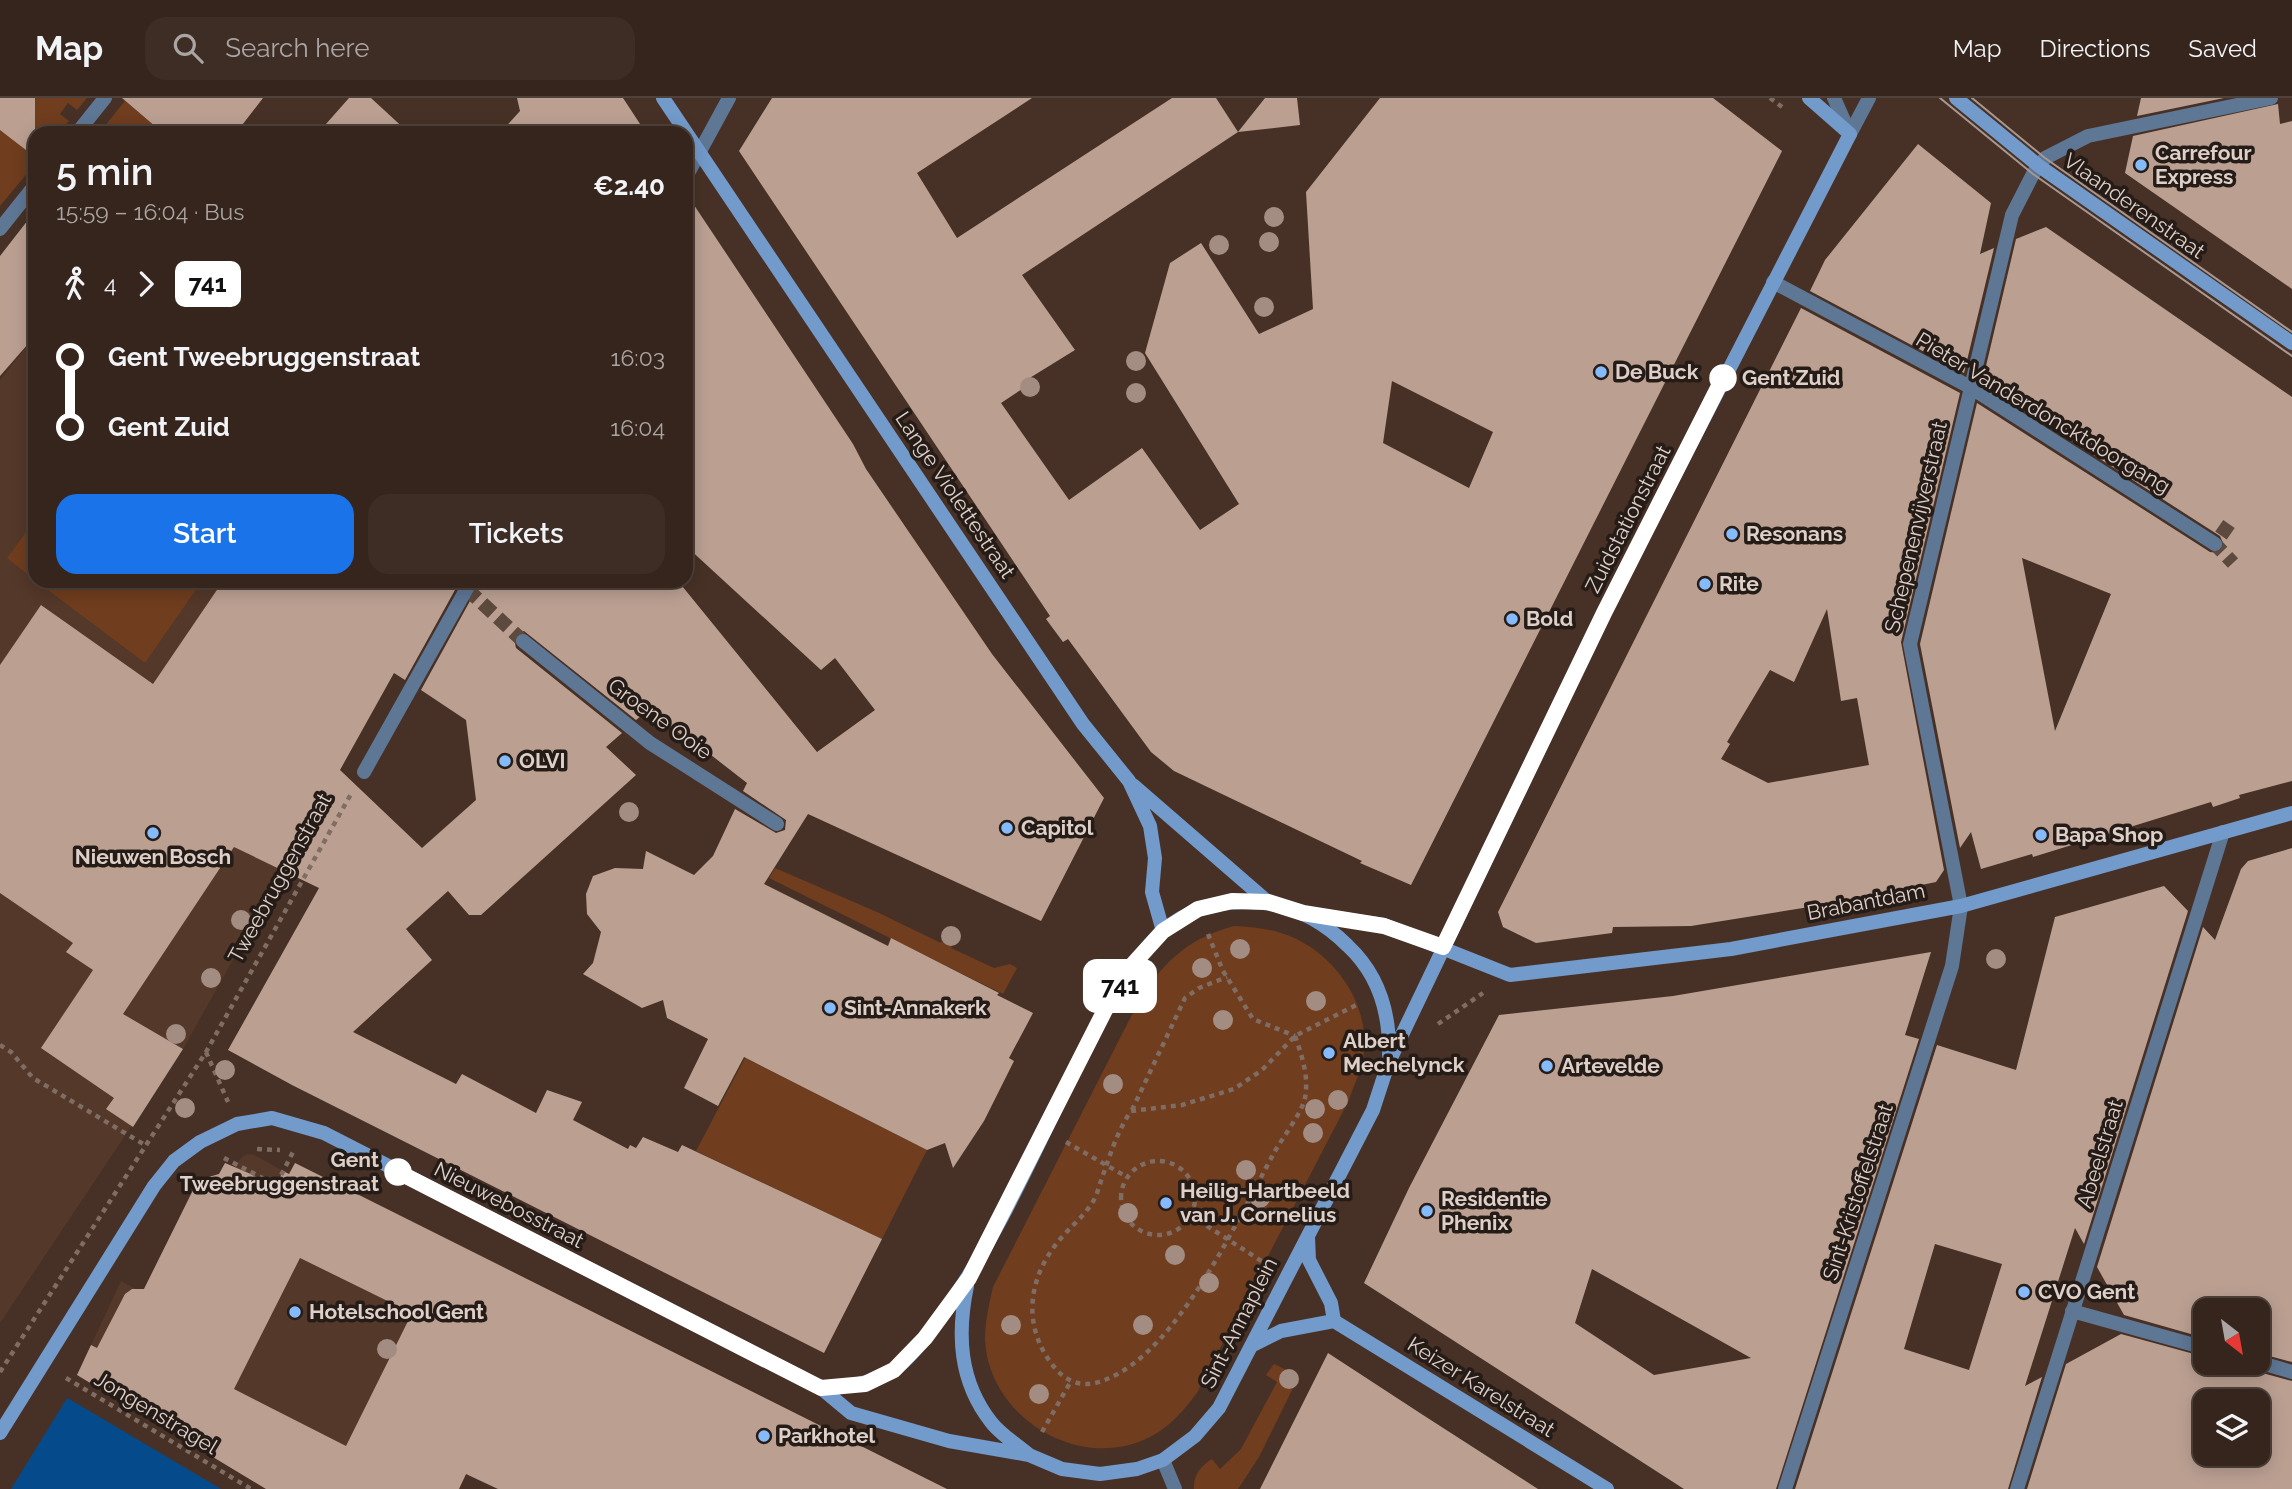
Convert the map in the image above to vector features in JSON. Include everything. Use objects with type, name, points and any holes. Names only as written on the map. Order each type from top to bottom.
[{"type":"street","points":[[83,126],[105,98]]},
{"type":"street","name":"Lange Violettestraat","points":[[663,98],[682,126]]},
{"type":"street","points":[[693,164],[729,98]]},
{"type":"street","points":[[1809,98],[1850,134]]},
{"type":"street","points":[[1834,98],[1850,134]]},
{"type":"street","name":"Zuidstationstraat","points":[[1443,947],[1604,613],[1869,98]]},
{"type":"street","name":"Vlaanderenstraat","points":[[1956,98],[2039,166],[2292,343]]},
{"type":"street","points":[[2039,166],[2045,158],[2088,136],[2270,98]]},
{"type":"street","name":"Lange Violettestraat","points":[[693,143],[1083,724],[1129,781],[1150,826],[1155,858],[1152,891],[1163,931]]},
{"type":"street","name":"Schepenenvijverstraat","points":[[1961,906],[1910,644],[2012,215],[2039,166]]},
{"type":"street","points":[[0,229],[28,194]]},
{"type":"street","name":"Pieter Vanderdoncktdoorgang","points":[[1773,282],[1970,387],[2215,544]]},
{"type":"street","points":[[364,772],[467,588]]},
{"type":"street","name":"Groene Ooie","points":[[523,641],[650,743],[777,824]]},
{"type":"street","name":"Sint-Annaplein","points":[[1129,781],[1268,902]]},
{"type":"street","name":"Brabantdam","points":[[1443,947],[1510,975],[1731,949],[1961,906],[2292,813]]},
{"type":"street","name":"Abeelstraat","points":[[2017,1489],[2223,831]]},
{"type":"street","name":"Sint-Annaplein","points":[[821,1388],[865,1384],[894,1370],[925,1338],[969,1278],[1105,1010],[1134,963],[1163,931],[1198,909],[1232,901],[1268,902],[1303,913],[1335,933],[1364,961],[1381,997],[1390,1029],[1388,1064]]},
{"type":"street","name":"Sint-Kristoffelstraat","points":[[1785,1489],[1952,965],[1961,906]]},
{"type":"street","points":[[1303,913],[1384,926],[1443,947]]},
{"type":"street","name":"Sint-Annaplein","points":[[821,1388],[851,1413],[949,1441],[1029,1455],[1062,1469],[1100,1474],[1137,1469],[1163,1460],[1195,1436],[1219,1408],[1373,1110],[1388,1064],[1443,947]]},
{"type":"street","name":"Nieuwebosstraat","points":[[154,1186],[174,1161],[200,1142],[237,1124],[272,1118],[324,1133],[821,1388]]},
{"type":"street","points":[[0,1433],[154,1186]]},
{"type":"street","points":[[1253,1345],[1281,1331],[1334,1321],[1331,1303],[1309,1260],[1308,1236]]},
{"type":"street","name":"Sint-Annaplein","points":[[969,1278],[961,1316],[960,1344],[966,1373],[977,1400],[992,1424],[1029,1455]]},
{"type":"street","points":[[2072,1311],[2193,1345]]},
{"type":"street","name":"Keizer Karelstraat","points":[[1334,1321],[1607,1489]]},
{"type":"street","points":[[2270,1365],[2292,1371]]},
{"type":"street","points":[[1163,1460],[1175,1489]]},
{"type":"path","name":"Tweebruggenstraat","points":[[0,1372],[206,1052],[364,772]]},
{"type":"path","points":[[1198,909],[1227,977],[1253,1019],[1295,1036]]},
{"type":"path","points":[[1435,1026],[1510,975]]},
{"type":"path","points":[[1227,977],[1199,988],[1185,999],[1131,1111],[1120,1128],[1093,1202],[1053,1247],[1032,1291],[1031,1315],[1039,1345],[1062,1377],[1082,1385],[1105,1380],[1131,1367],[1151,1350],[1168,1330],[1228,1240],[1305,1099],[1305,1067],[1295,1036]]},
{"type":"path","points":[[1131,1111],[1182,1105],[1234,1089],[1262,1070],[1295,1036],[1362,1002],[1381,997]]},
{"type":"path","points":[[0,1045],[11,1052],[33,1078],[145,1145]]},
{"type":"path","points":[[206,1052],[237,1124]]},
{"type":"path","points":[[1044,1130],[1127,1177]]},
{"type":"path","points":[[246,1152],[257,1149],[293,1151],[312,1158],[324,1133]]},
{"type":"path","points":[[224,1157],[276,1185],[293,1151]]},
{"type":"path","points":[[215,1162],[236,1154]]},
{"type":"path","points":[[1147,1163],[1172,1163],[1190,1179],[1195,1191],[1195,1204],[1190,1215],[1173,1231],[1162,1235],[1139,1229],[1130,1222],[1121,1200],[1127,1177],[1147,1163]]},
{"type":"path","points":[[130,1169],[154,1186]]},
{"type":"path","points":[[1190,1215],[1287,1277]]},
{"type":"path","name":"Jongenstragel","points":[[41,1370],[251,1489]]},
{"type":"path","points":[[1029,1455],[1071,1381]]},
{"type":"shaded area","points":[[36,98],[87,98],[77,110],[68,103],[60,114],[69,121],[65,126],[28,126],[28,141],[23,148],[28,152],[28,172],[0,206],[0,130],[7,135]]},
{"type":"shaded area","points":[[125,101],[155,126],[105,126]]},
{"type":"shaded area","name":"Nieuwen Bosch","points":[[28,345],[28,588],[441,588],[183,1049],[0,1323],[0,380]]},
{"type":"shaded area","points":[[28,530],[28,574],[7,558]]},
{"type":"shaded area","points":[[45,588],[197,588],[145,663]]},
{"type":"shaded area","points":[[775,868],[941,943],[945,935],[955,939],[951,948],[994,968],[1010,964],[1017,968],[1003,994],[769,878]]},
{"type":"shaded area","points":[[1234,926],[1264,929],[1292,937],[1324,957],[1337,971],[1357,1003],[1362,1021],[1364,1040],[1360,1069],[1349,1100],[1197,1393],[1182,1412],[1150,1437],[1123,1446],[1095,1448],[1068,1443],[1043,1431],[1021,1414],[1003,1393],[990,1368],[985,1333],[993,1287],[1142,995],[1161,970],[1181,951],[1192,943]]},
{"type":"shaded area","points":[[745,1058],[927,1150],[882,1239],[696,1151]]},
{"type":"shaded area","name":"Hotelschool Gent","points":[[247,1154],[254,1155],[289,1174],[295,1163],[506,1268],[475,1332],[479,1451],[459,1489],[266,1489],[77,1375],[121,1281],[142,1292],[197,1183],[215,1181],[225,1163],[235,1167]]},
{"type":"shaded area","points":[[1274,1364],[1299,1376],[1259,1457],[1238,1489],[1194,1489],[1196,1475],[1204,1465],[1212,1459],[1220,1469],[1241,1449],[1277,1382],[1266,1375]]},
{"type":"water","points":[[0,1358],[221,1489],[0,1489]]},
{"type":"pier","points":[[0,1355],[69,1395],[11,1489],[0,1489]]},
{"type":"building","points":[[0,98],[35,98],[35,126],[28,126],[28,152],[0,130]]},
{"type":"building","points":[[122,98],[263,98],[241,126],[155,126]]},
{"type":"building","points":[[349,98],[371,98],[401,126],[324,126]]},
{"type":"building","points":[[517,98],[623,98],[641,126],[506,126],[520,111]]},
{"type":"building","points":[[772,98],[1032,98],[917,173],[957,238],[1172,98],[1216,98],[1238,132],[1022,275],[1075,350],[1028,379],[1031,383],[1001,403],[1069,500],[1142,448],[1200,530],[1239,504],[1145,353],[1170,263],[1201,243],[1259,334],[1313,309],[1306,192],[1380,98],[1713,98],[1782,151],[1411,885],[1360,863],[1362,861],[1174,771],[1151,752],[1068,639],[1063,642],[1046,619],[1050,616],[739,151]],"holes":[[[1392,381],[1493,432],[1469,488],[1383,443]]]},
{"type":"building","points":[[1265,98],[1297,98],[1300,125],[1238,132]]},
{"type":"building","points":[[2141,98],[2224,98],[2137,116]]},
{"type":"building","points":[[2278,104],[2280,124],[2292,121],[2292,289],[2125,173],[2133,136]]},
{"type":"building","points":[[1918,144],[1991,203],[1980,254],[1994,248],[1964,373],[1810,291],[1825,260]]},
{"type":"building","points":[[693,204],[853,444],[866,469],[992,654],[1104,798],[1041,921],[808,814],[764,884],[888,946],[891,938],[1033,1013],[1009,1058],[1014,1061],[984,1121],[953,1168],[945,1143],[927,1150],[744,1057],[718,1106],[684,1088],[708,1039],[667,1018],[663,1000],[642,1008],[583,974],[593,963],[601,932],[587,914],[586,894],[593,876],[615,868],[643,869],[646,851],[694,875],[713,856],[735,809],[776,833],[785,830],[786,820],[743,791],[747,783],[711,755],[647,711],[636,720],[524,631],[516,634],[516,648],[622,733],[606,747],[636,775],[481,915],[469,915],[448,891],[406,929],[432,960],[353,1032],[456,1084],[462,1074],[536,1113],[547,1090],[582,1102],[573,1120],[628,1149],[630,1145],[636,1148],[643,1137],[678,1152],[682,1145],[882,1239],[824,1353],[292,1085],[228,1050],[319,888],[234,847],[123,1014],[183,1049],[133,1127],[106,1109],[114,1098],[41,1048],[93,970],[66,952],[73,943],[0,893],[0,665],[41,605],[153,684],[218,588],[456,588],[405,680],[394,673],[340,770],[422,848],[476,800],[466,720],[421,690],[477,588],[684,588],[817,752],[875,710],[835,658],[821,670],[693,552]]},
{"type":"building","points":[[28,220],[28,344],[0,376],[0,256]]},
{"type":"building","points":[[2046,227],[2292,397],[2292,781],[2239,795],[2240,798],[2213,807],[2211,802],[2033,857],[2032,854],[1981,869],[1971,832],[1960,848],[1920,644],[1977,403],[2210,552],[2219,553],[2224,545],[2220,536],[1982,383],[2016,239]],"holes":[[[2022,558],[2111,594],[2055,731]]]},
{"type":"building","points":[[1801,308],[1960,393],[1901,642],[1944,870],[1936,882],[1840,902],[1691,926],[1613,927],[1612,933],[1536,943],[1503,927],[1498,912]],"holes":[[[1827,609],[1841,701],[1857,698],[1869,765],[1768,783],[1721,759],[1730,744],[1727,742],[1770,670],[1794,682]]]},
{"type":"building","points":[[2292,848],[2292,1362],[2270,1356],[2270,1298],[2193,1298],[2193,1335],[2124,1315],[2097,1267],[2203,927],[2215,940],[2241,869],[2248,861]]},
{"type":"building","points":[[2164,886],[2188,911],[2084,1244],[2075,1228],[2025,1386],[2042,1377],[2008,1489],[1795,1489],[1937,1045],[2016,1070],[2055,917]],"holes":[[[1935,1244],[2002,1264],[1969,1370],[1904,1349]]]},
{"type":"building","points":[[1931,952],[1905,1035],[1919,1039],[1776,1489],[1684,1489],[1364,1283],[1409,1188],[1499,1015],[1673,996]],"holes":[[[1592,1269],[1751,1358],[1654,1375],[1575,1323]]]},
{"type":"building","points":[[225,1163],[276,1185],[283,1171],[289,1174],[295,1163],[947,1489],[498,1489],[466,1474],[459,1489],[266,1489],[77,1375],[91,1345],[97,1348],[125,1294],[132,1289],[144,1289],[198,1180],[219,1174]],"holes":[[[300,1258],[412,1313],[346,1446],[234,1389]]]},
{"type":"building","points":[[2121,1334],[2193,1354],[2193,1376],[2270,1375],[2292,1381],[2292,1489],[2027,1489],[2066,1364]]},
{"type":"building","points":[[1328,1353],[1423,1415],[1538,1489],[1260,1489]]},
{"type":"tunnel","points":[[2229,524],[2215,544],[2233,563]]},
{"type":"tunnel","points":[[467,589],[523,641]]},
{"type":"tram line","points":[[1940,98],[2033,174],[2292,356]]},
{"type":"tram line","points":[[1972,98],[2045,158],[2292,332]]},
{"type":"bus line","name":"741","points":[[398,1172],[821,1388],[865,1384],[894,1370],[925,1338],[969,1278],[1105,1010],[1134,963],[1163,931],[1198,909],[1232,901],[1268,902],[1303,913],[1384,926],[1443,947],[1604,613],[1723,378]]},
{"type":"place","name":"Carrefour Express","points":[[2141,165]]},
{"type":"place","name":"De Buck","points":[[1601,372]]},
{"type":"place","name":"Gent Zuid","points":[[1723,378]]},
{"type":"place","name":"Resonans","points":[[1732,534]]},
{"type":"place","name":"Rite","points":[[1705,584]]},
{"type":"place","name":"Bold","points":[[1512,619]]},
{"type":"place","name":"OLVI","points":[[505,761]]},
{"type":"place","name":"Capitol","points":[[1007,828]]},
{"type":"place","name":"Nieuwen Bosch","points":[[153,833]]},
{"type":"place","name":"Bapa Shop","points":[[2041,835]]},
{"type":"place","name":"Sint-Annakerk","points":[[830,1008]]},
{"type":"place","name":"Albert Mechelynck","points":[[1329,1053]]},
{"type":"place","name":"Artevelde","points":[[1547,1066]]},
{"type":"place","name":"Gent Tweebruggenstraat","points":[[398,1172]]},
{"type":"place","name":"Heilig-Hartbeeld van J. Cornelius","points":[[1166,1203]]},
{"type":"place","name":"Residentie Phenix","points":[[1427,1211]]},
{"type":"place","name":"CVO Gent","points":[[2024,1292]]},
{"type":"place","name":"Hotelschool Gent","points":[[295,1312]]},
{"type":"place","name":"Parkhotel","points":[[764,1436]]}]
